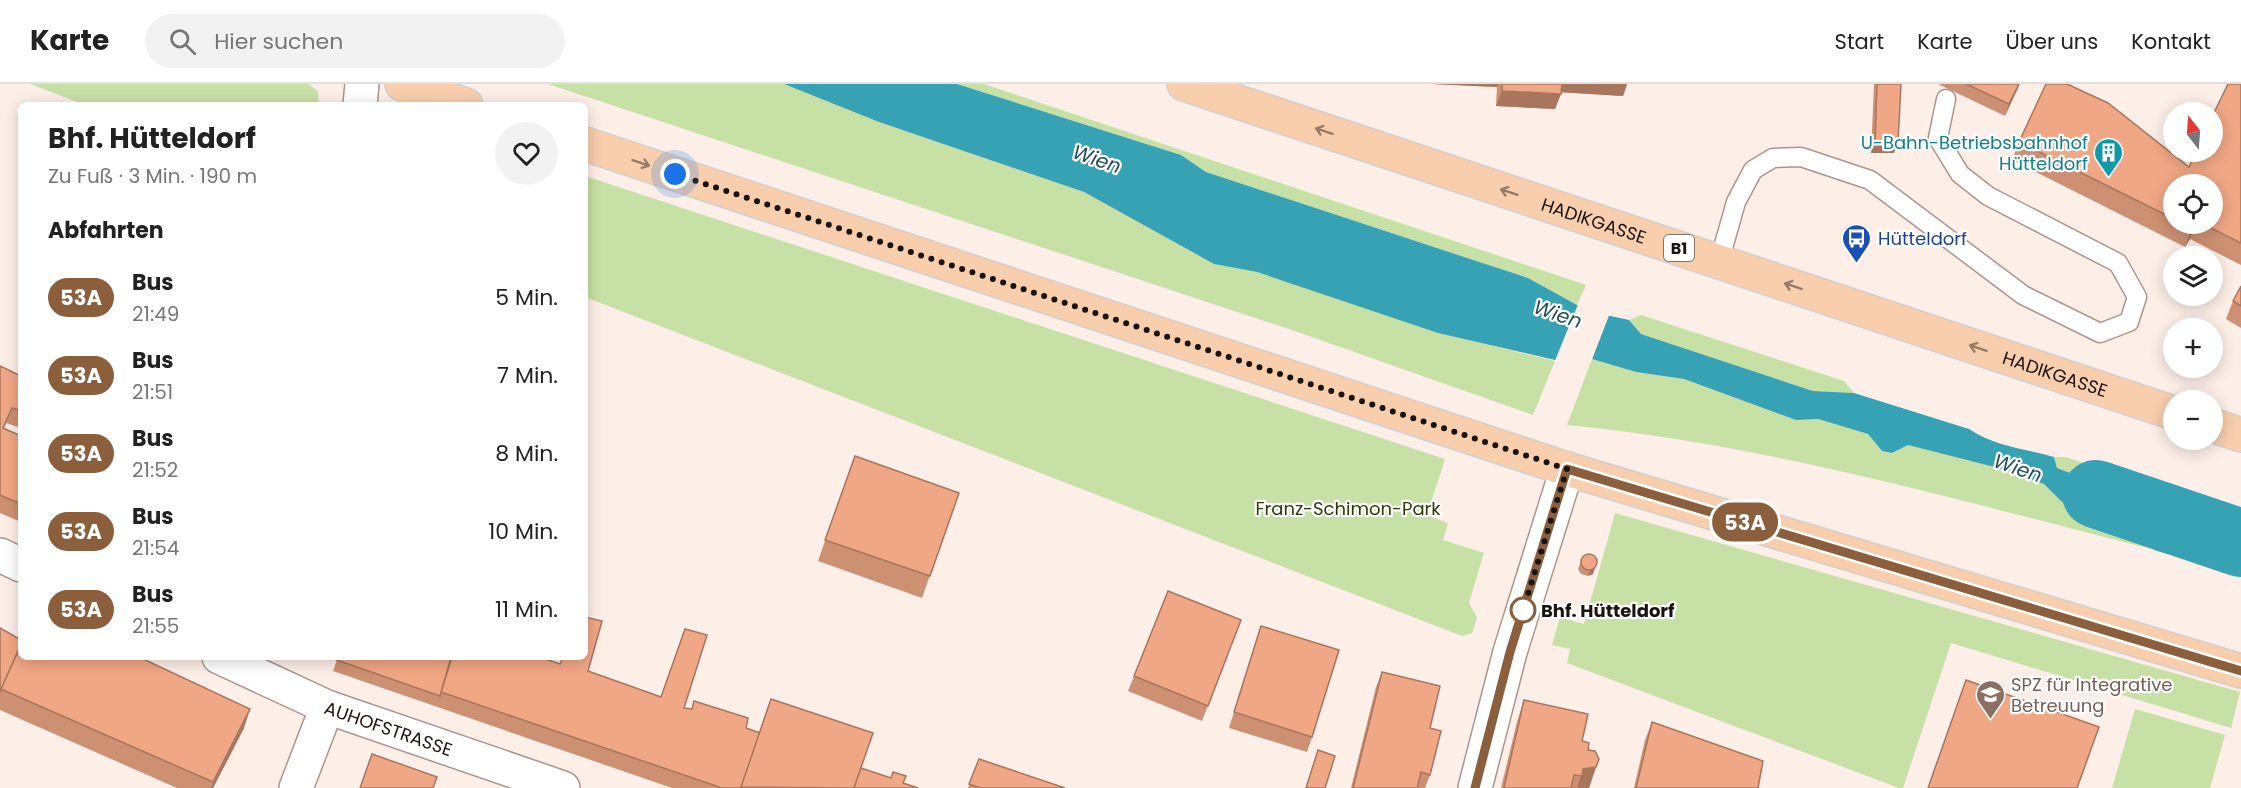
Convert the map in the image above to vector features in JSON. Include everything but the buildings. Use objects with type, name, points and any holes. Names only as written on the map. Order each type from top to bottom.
[{"type":"main road","points":[[402,84],[457,102]]},
{"type":"main road","name":"HADIKGASSE","points":[[1184,84],[2163,408]]},
{"type":"main road","points":[[588,145],[1567,469],[2241,671]]},
{"type":"main road","points":[[2223,429],[2241,435]]},
{"type":"street","points":[[360,102],[362,84]]},
{"type":"street","points":[[1475,788],[1510,652],[1567,469]]},
{"type":"street","points":[[0,555],[18,564]]},
{"type":"street","name":"AUHOFSTRASSE","points":[[225,660],[327,707],[563,788]]},
{"type":"street","points":[[296,788],[327,707]]},
{"type":"lane","points":[[1719,262],[1736,202],[1753,170],[1773,158],[1801,157],[1870,180],[2022,295],[2100,333],[2129,322],[2137,297],[2118,263],[1988,196],[1960,174],[1938,138],[1947,99]]},
{"type":"green space","points":[[30,84],[308,84],[318,91],[319,102],[77,102]]},
{"type":"green space","points":[[548,84],[784,84],[879,122],[1084,192],[1214,264],[1257,272],[1436,332],[1555,361],[1533,415],[1292,330]]},
{"type":"green space","points":[[957,84],[984,84],[1586,285],[1577,305],[1528,278],[1206,172],[1181,155]]},
{"type":"green space","name":"Franz-Schimon-Park","points":[[588,177],[1445,459],[1427,515],[1448,523],[1443,540],[1484,553],[1469,603],[1477,618],[1472,633],[1462,636],[588,298]]},
{"type":"green space","points":[[1641,315],[1844,381],[1854,393],[1813,391],[1641,334],[1629,320]]},
{"type":"green space","points":[[1592,359],[1636,372],[1684,379],[1796,420],[1818,419],[1868,434],[1882,451],[1892,453],[1908,445],[2006,470],[2044,484],[2062,502],[2143,531],[2155,550],[1863,476],[1789,460],[1641,434],[1567,425]]},
{"type":"green space","points":[[2054,457],[2066,457],[2170,492],[2172,497],[2153,502],[2057,468]]},
{"type":"green space","points":[[1615,513],[2240,692],[2231,728],[1951,643],[1903,788],[1899,788],[1567,663],[1570,649],[1552,645],[1560,617],[1584,624]]},
{"type":"green space","points":[[2135,709],[2225,735],[2210,788],[2112,788]]},
{"type":"water","points":[[784,84],[957,84],[1181,155],[1206,172],[1528,278],[1588,311],[1629,320],[1641,334],[1813,391],[1854,393],[1969,429],[1989,440],[2054,457],[2057,468],[2138,498],[2155,502],[2179,497],[2188,503],[2175,550],[2167,554],[2155,550],[2143,531],[2062,502],[2044,484],[2006,470],[1908,445],[1892,453],[1882,451],[1868,434],[1818,419],[1796,420],[1684,379],[1636,372],[1592,359],[1555,360],[1438,333],[1257,272],[1214,264],[1084,192],[879,122]]},
{"type":"pier","points":[[1579,302],[1589,308],[1610,313],[1591,362],[1554,363]]},
{"type":"pier","points":[[2188,503],[2191,504],[2178,551],[2175,550]]},
{"type":"waterway","name":"Wien","points":[[2096,494],[2241,543]]},
{"type":"bus line","name":"53A","points":[[1475,788],[1510,652],[1567,469],[2241,671]]},
{"type":"place","name":"U-Bahn-Betriebsbahnhof Hütteldorf","points":[[2109,178]]},
{"type":"place","name":"Hütteldorf","points":[[1857,264]]},
{"type":"place","name":"Bhf. Hütteldorf","points":[[1523,610]]},
{"type":"place","name":"SPZ für Integrative Betreuung","points":[[1990,720]]},
{"type":"route","points":[[675,174],[1567,469],[1523,610]]}]
